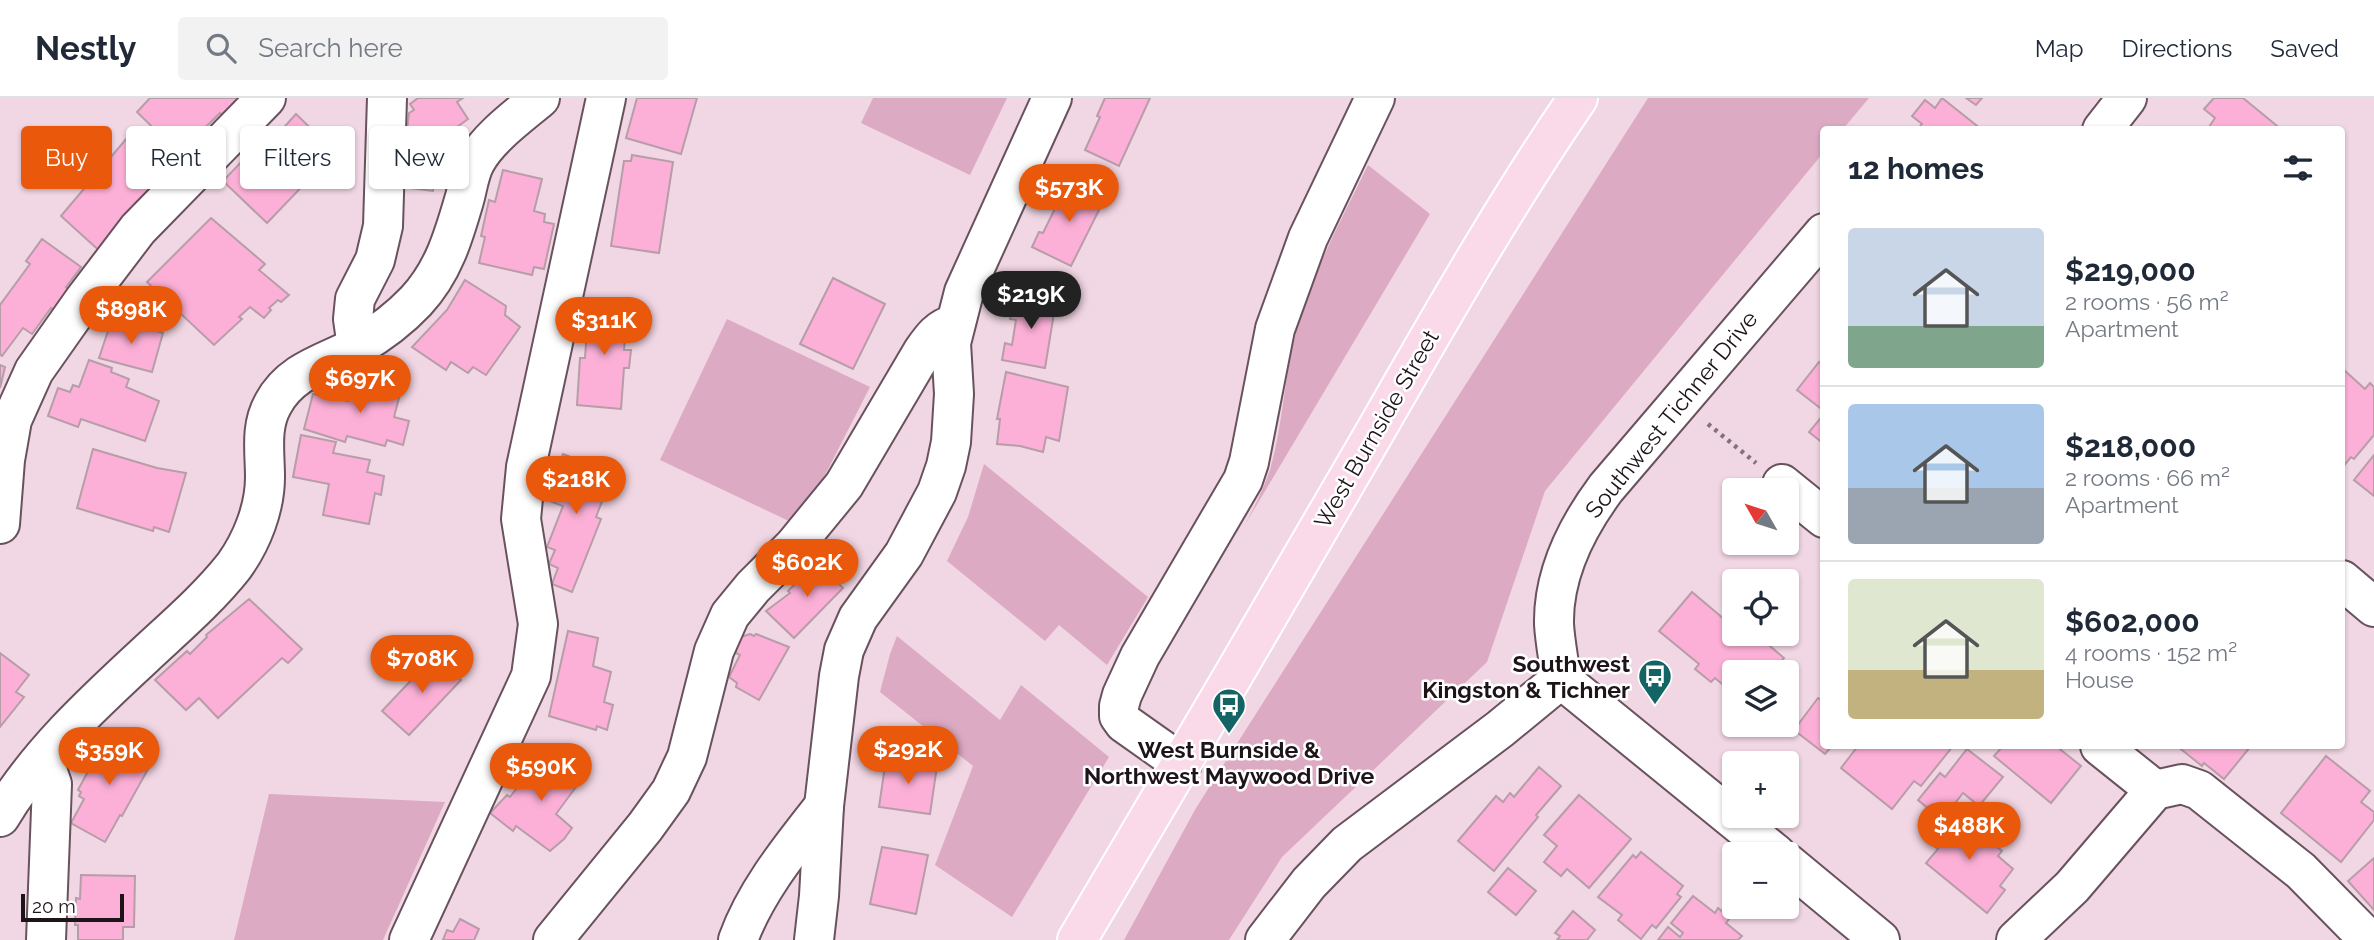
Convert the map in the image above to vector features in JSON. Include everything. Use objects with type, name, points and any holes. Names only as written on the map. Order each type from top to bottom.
[{"type":"main road","name":"West Burnside Street","points":[[1077,940],[1461,282],[1578,98]]},
{"type":"street","points":[[0,524],[5,460],[12,420],[34,371],[138,229],[266,98]]},
{"type":"street","points":[[357,346],[353,319],[355,299],[375,260],[383,226],[387,98]]},
{"type":"street","points":[[0,817],[13,795],[43,758],[110,688],[218,586],[236,563],[249,542],[261,508],[265,479],[264,430],[271,407],[282,388],[297,375],[357,346],[397,320],[433,282],[454,236],[476,161],[505,128],[540,98]]},
{"type":"street","points":[[409,940],[531,676],[538,624],[520,519],[526,467],[606,98]]},
{"type":"street","points":[[814,940],[824,806],[839,676],[850,632],[904,554],[937,492],[951,442],[954,394],[951,343],[964,292],[1052,98]]},
{"type":"street","points":[[1182,764],[1124,723],[1119,716],[1122,695],[1140,656],[1244,480],[1275,329],[1308,239],[1375,98]]},
{"type":"street","points":[[2105,126],[2127,98]]},
{"type":"street","name":"Southwest Tichner Drive","points":[[1561,679],[1554,624],[1557,596],[1567,552],[1584,520],[1606,488],[1820,238]]},
{"type":"street","points":[[553,940],[671,791],[687,757],[714,651],[730,615],[753,587],[794,546],[844,485],[923,351],[944,327],[955,324]]},
{"type":"street","points":[[1799,498],[1820,515]]},
{"type":"street","points":[[2345,583],[2374,607]]},
{"type":"street","points":[[1265,940],[1309,883],[1347,844],[1500,729],[1561,679],[1761,842]]},
{"type":"street","points":[[2104,749],[2155,790]]},
{"type":"street","points":[[43,758],[52,784],[46,940]]},
{"type":"street","points":[[2016,940],[2072,887],[2155,790],[2182,784],[2199,790],[2301,871],[2369,940]]},
{"type":"street","points":[[738,940],[778,865],[824,806]]},
{"type":"street","points":[[1799,873],[1880,940]]},
{"type":"path","points":[[1681,401],[1774,478]]},
{"type":"shaded area","points":[[873,98],[1007,98],[970,175],[861,123]]},
{"type":"shaded area","points":[[1648,98],[1869,98],[1846,126],[1820,126],[1820,157],[1545,491],[1487,662],[1282,857],[1229,940],[1124,940],[1196,808]]},
{"type":"shaded area","points":[[1368,165],[1430,214],[1243,528],[1270,470],[1292,349],[1302,310],[1328,247]]},
{"type":"shaded area","points":[[727,319],[870,387],[823,479],[791,522],[660,460]]},
{"type":"shaded area","points":[[984,464],[1148,597],[1107,665],[1059,625],[1045,641],[947,561],[968,517]]},
{"type":"shaded area","points":[[897,636],[1000,720],[1021,685],[1109,757],[1012,917],[935,865],[973,766],[880,692]]},
{"type":"shaded area","points":[[269,794],[445,802],[383,940],[234,940]]},
{"type":"building","points":[[150,98],[240,98],[207,126],[151,126],[137,112]]},
{"type":"building","points":[[418,98],[463,98],[457,102],[468,119],[458,126],[408,126],[409,113],[414,110],[410,104]]},
{"type":"building","points":[[637,98],[697,98],[681,154],[626,138]]},
{"type":"building","points":[[1105,98],[1150,98],[1119,166],[1085,150],[1100,117],[1097,116]]},
{"type":"building","points":[[1942,98],[1977,126],[1920,126],[1922,124],[1912,116],[1925,100],[1935,108]]},
{"type":"building","points":[[1966,98],[1982,98],[1976,105]]},
{"type":"building","points":[[2214,98],[2243,98],[2277,126],[2210,126],[2215,118],[2204,109]]},
{"type":"building","points":[[296,114],[308,126],[285,126]]},
{"type":"building","points":[[126,139],[126,189],[159,189],[104,255],[61,216],[84,189],[112,189],[112,156]]},
{"type":"building","points":[[632,155],[673,162],[659,253],[611,246],[624,161],[631,161]]},
{"type":"building","points":[[240,163],[240,189],[300,189],[267,223],[226,184],[226,178]]},
{"type":"building","points":[[503,170],[542,179],[534,211],[545,214],[544,222],[554,224],[544,269],[534,267],[532,275],[479,263],[485,237],[481,236],[489,200],[495,202]]},
{"type":"building","points":[[1068,182],[1104,200],[1071,266],[1032,247],[1039,232],[1043,233]]},
{"type":"building","points":[[211,218],[265,264],[259,270],[289,295],[269,308],[271,310],[264,318],[250,307],[239,317],[242,319],[214,345],[147,282]]},
{"type":"building","points":[[42,239],[81,267],[66,287],[72,292],[57,313],[51,308],[32,334],[23,328],[2,356],[0,305],[30,264],[26,261]]},
{"type":"building","points":[[833,278],[885,304],[853,369],[800,344]]},
{"type":"building","points":[[465,280],[506,306],[505,315],[520,327],[486,375],[473,367],[468,373],[451,362],[446,370],[412,347],[447,310]]},
{"type":"building","points":[[1015,294],[1056,301],[1045,368],[1002,360],[1005,343],[1012,345],[1016,320],[1010,319]]},
{"type":"building","points":[[589,302],[628,306],[624,350],[631,350],[629,368],[624,368],[621,409],[577,405],[580,358],[585,358]]},
{"type":"building","points":[[112,319],[163,333],[152,372],[99,358]]},
{"type":"building","points":[[89,360],[112,368],[111,372],[129,379],[126,387],[159,401],[145,441],[81,419],[78,427],[48,416],[58,388],[70,392],[73,385],[79,387]]},
{"type":"building","points":[[1819,362],[1820,363],[1820,408],[1797,390]]},
{"type":"building","points":[[0,365],[5,367],[0,388]]},
{"type":"building","points":[[2345,371],[2365,389],[2370,383],[2374,387],[2374,435],[2354,459],[2351,457],[2345,464]]},
{"type":"building","points":[[1006,372],[1068,387],[1059,441],[1046,437],[1043,452],[997,444],[1000,419],[997,419]]},
{"type":"building","points":[[356,377],[381,382],[401,390],[394,417],[409,421],[403,445],[387,440],[385,446],[347,436],[345,442],[304,429],[313,394],[348,401]]},
{"type":"building","points":[[1820,419],[1820,441],[1809,432]]},
{"type":"building","points":[[301,435],[336,442],[333,453],[370,460],[367,472],[384,476],[381,495],[375,493],[369,524],[323,515],[329,484],[293,477]]},
{"type":"building","points":[[93,449],[157,468],[186,473],[169,532],[154,527],[153,531],[77,508]]},
{"type":"building","points":[[563,454],[613,473],[596,517],[601,519],[572,592],[552,584],[558,568],[549,564],[555,550],[547,547],[563,506],[552,502],[557,490],[550,487]]},
{"type":"building","points":[[2374,455],[2374,496],[2354,480]]},
{"type":"building","points":[[831,556],[837,561],[833,569],[834,579],[843,588],[794,638],[766,611],[790,593],[788,591],[799,580],[803,585]]},
{"type":"building","points":[[1692,592],[1722,617],[1722,646],[1770,646],[1784,658],[1722,660],[1722,684],[1715,678],[1711,682],[1695,669],[1699,664],[1659,631]]},
{"type":"building","points":[[249,599],[302,649],[288,663],[282,658],[218,718],[199,698],[186,710],[155,680],[187,651],[190,654],[206,635]]},
{"type":"building","points":[[568,631],[598,638],[593,666],[611,672],[604,702],[613,705],[607,730],[597,726],[596,730],[549,716]]},
{"type":"building","points":[[750,634],[789,647],[759,700],[736,687],[737,683],[729,677],[740,655],[735,648],[741,637]]},
{"type":"building","points":[[0,653],[29,675],[16,692],[24,697],[0,727]]},
{"type":"building","points":[[435,655],[461,680],[409,735],[382,711]]},
{"type":"building","points":[[1818,698],[1820,749],[1829,749],[1825,754],[1799,734],[1799,723]]},
{"type":"building","points":[[105,734],[153,760],[105,842],[71,823],[84,799],[79,796],[81,792],[78,790]]},
{"type":"building","points":[[1856,749],[1951,749],[1921,786],[1914,781],[1892,809],[1841,768]]},
{"type":"building","points":[[1967,749],[2003,777],[1979,806],[1963,793],[1942,820],[1918,800],[1940,773],[1945,777]]},
{"type":"building","points":[[2000,749],[2060,749],[2081,766],[2051,803],[1994,756]]},
{"type":"building","points":[[2181,749],[2249,749],[2224,779],[2204,763],[2202,766]]},
{"type":"building","points":[[553,752],[584,776],[556,814],[572,828],[550,851],[516,826],[513,831],[490,813],[507,795],[510,797],[526,776],[529,779]]},
{"type":"building","points":[[2326,756],[2370,791],[2361,802],[2374,812],[2374,820],[2341,862],[2281,813]]},
{"type":"building","points":[[886,759],[937,766],[930,814],[879,807]]},
{"type":"building","points":[[1539,767],[1561,786],[1494,871],[1458,841],[1496,796],[1503,802],[1510,793],[1514,797]]},
{"type":"building","points":[[1579,795],[1631,839],[1589,888],[1567,869],[1561,876],[1544,862],[1557,846],[1544,835]]},
{"type":"building","points":[[1953,812],[2002,851],[1998,856],[2013,869],[2000,886],[2005,890],[1987,913],[1926,863],[1938,849],[1929,842]]},
{"type":"building","points":[[882,847],[928,855],[916,914],[870,904]]},
{"type":"building","points":[[1641,852],[1683,886],[1677,894],[1681,897],[1656,928],[1652,925],[1641,939],[1618,920],[1622,915],[1598,897],[1633,855],[1636,858]]},
{"type":"building","points":[[2374,858],[2374,910],[2348,881]]},
{"type":"building","points":[[1508,868],[1536,891],[1516,915],[1488,892]]},
{"type":"building","points":[[81,875],[135,876],[134,927],[123,927],[123,940],[78,940],[78,925],[75,925],[76,898],[80,899]]},
{"type":"building","points":[[1693,896],[1715,913],[1718,908],[1722,911],[1722,919],[1729,919],[1726,923],[1742,936],[1738,940],[1658,940],[1668,927],[1680,937],[1683,933],[1671,923]]},
{"type":"building","points":[[1573,911],[1595,930],[1587,940],[1557,940],[1560,936],[1555,933]]},
{"type":"building","points":[[460,919],[479,929],[474,940],[443,940],[447,930],[453,932]]},
{"type":"place","name":"Southwest Kingston & Tichner","points":[[1655,706]]},
{"type":"place","name":"West Burnside & Northwest Maywood Drive","points":[[1229,735]]}]
